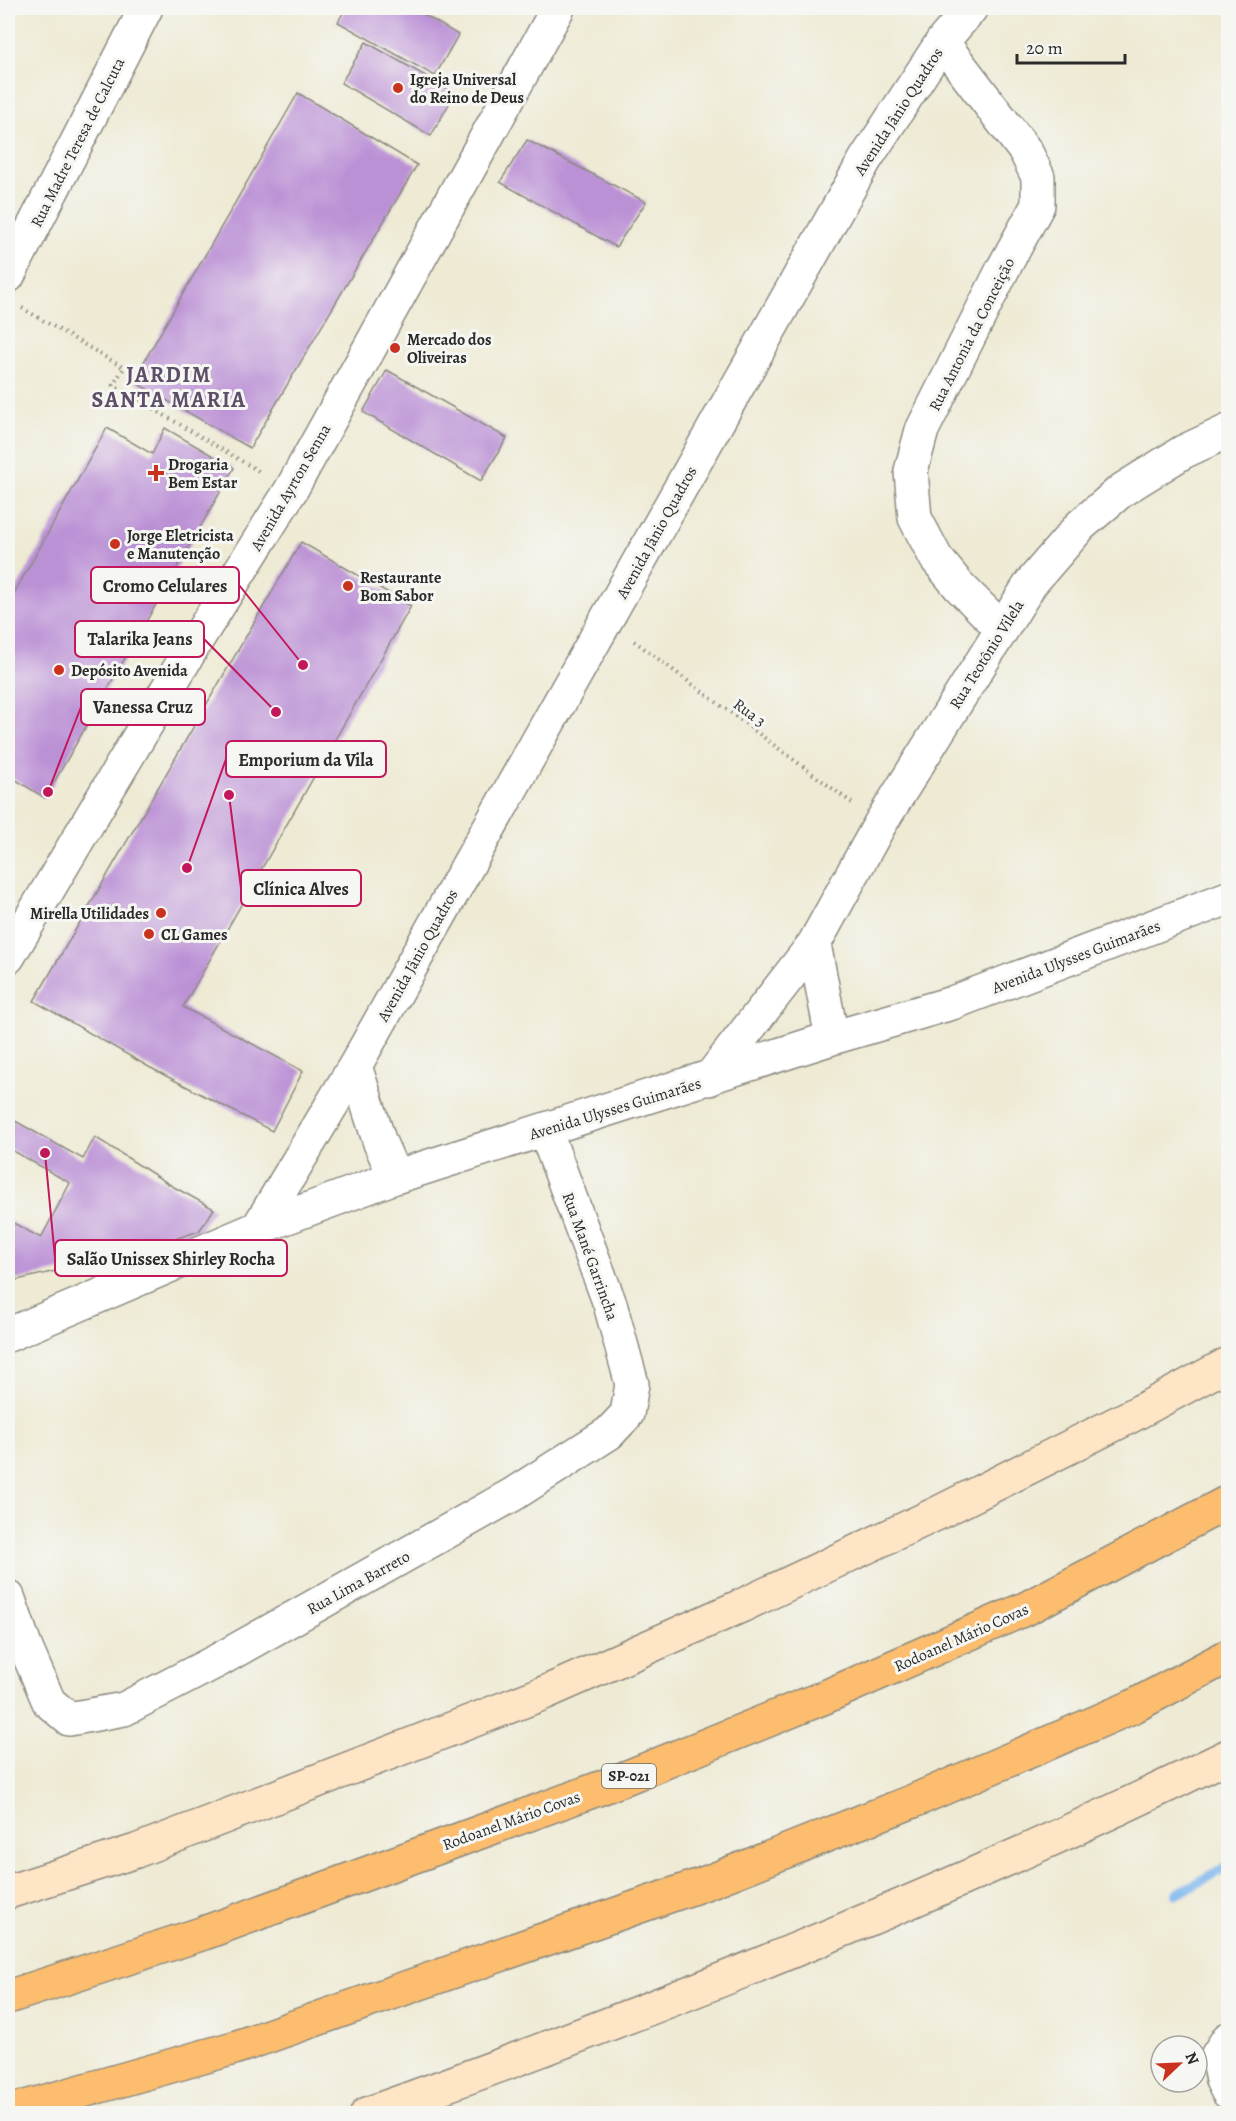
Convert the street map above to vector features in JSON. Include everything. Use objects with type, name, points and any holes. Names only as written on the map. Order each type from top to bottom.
[{"type":"highway","name":"Rodoanel Mário Covas","points":[[8,1997],[204,1933],[603,1787],[825,1696],[1027,1608],[1228,1502]]},
{"type":"highway","points":[[8,2112],[234,2048],[703,1884],[911,1802],[1132,1707],[1228,1656]]},
{"type":"main road","points":[[8,1892],[136,1851],[544,1694],[741,1606],[936,1514],[1129,1418],[1228,1364]]},
{"type":"main road","points":[[367,2114],[567,2041],[855,1926],[1018,1855],[1228,1756]]},
{"type":"street","name":"Rua Madre Teresa de Calcuta","points":[[11,290],[146,8]]},
{"type":"street","name":"Avenida Ayrton Senna","points":[[8,957],[193,646],[291,490],[558,8]]},
{"type":"street","name":"Avenida Jânio Quadros","points":[[258,1228],[355,1066],[865,160],[942,42],[971,8]]},
{"type":"street","name":"Rua Antonia da Conceição","points":[[942,42],[1026,152],[1038,177],[1038,205],[922,430],[911,471],[915,518],[936,558],[959,586],[1002,629]]},
{"type":"street","name":"Rua Teotônio Vilela","points":[[709,1078],[814,944],[880,824],[1031,583],[1082,525],[1122,490],[1183,452],[1228,431]]},
{"type":"street","name":"Avenida Ulysses Guimarães","points":[[8,1335],[258,1228],[395,1177],[832,1038],[952,1003],[1228,898]]},
{"type":"street","points":[[814,944],[832,1038]]},
{"type":"street","points":[[355,1066],[380,1143],[395,1177]]},
{"type":"street","name":"Rua Mané Garrincha","points":[[545,1130],[610,1304],[632,1384]]},
{"type":"street","name":"Rua Lima Barreto","points":[[8,1597],[25,1646],[49,1702],[69,1719],[124,1709],[217,1661],[512,1495],[609,1433],[627,1414],[632,1384]]},
{"type":"street","points":[[1228,2039],[1217,2056],[1221,2080],[1228,2092]]},
{"type":"path","points":[[11,290],[124,368],[113,385],[291,490]]},
{"type":"path","name":"Rua 3","points":[[607,621],[880,824]]},
{"type":"building","points":[[346,8],[413,8],[458,35],[435,76],[338,22]]},
{"type":"building","name":"Igreja Universal do Reino de Deus","points":[[366,42],[455,93],[431,136],[341,83]]},
{"type":"building","points":[[298,93],[417,165],[250,448],[133,381]]},
{"type":"building","points":[[527,140],[646,202],[616,247],[500,182]]},
{"type":"building","points":[[387,370],[507,438],[481,481],[363,412]]},
{"type":"building","points":[[107,428],[152,454],[165,428],[234,468],[45,798],[8,775],[8,604]]},
{"type":"building","points":[[301,542],[411,606],[183,1007],[303,1071],[272,1131],[149,1067],[34,1001]]},
{"type":"building","points":[[8,1117],[83,1159],[95,1137],[172,1186],[214,1209],[199,1231],[125,1255],[17,1280],[8,1275],[8,1220],[41,1238],[70,1183],[8,1148]]},
{"type":"waterway","points":[[1177,1894],[1228,1866]]},
{"type":"place","name":"Igreja Universal do Reino de Deus","points":[[398,88]]},
{"type":"place","name":"Mercado dos Oliveiras","points":[[395,348]]},
{"type":"place","name":"Drogaria Bem Estar","points":[[156,473]]},
{"type":"place","name":"Jorge Eletricista e Manutenção","points":[[115,544]]},
{"type":"place","name":"Restaurante Bom Sabor","points":[[348,586]]},
{"type":"place","name":"Cromo Celulares","points":[[303,665]]},
{"type":"place","name":"Depósito Avenida","points":[[59,670]]},
{"type":"place","name":"Talarika Jeans","points":[[276,712]]},
{"type":"place","name":"Vanessa Cruz","points":[[48,792]]},
{"type":"place","name":"Clínica Alves","points":[[229,795]]},
{"type":"place","name":"Emporium da Vila","points":[[187,868]]},
{"type":"place","name":"Mirella Utilidades","points":[[161,913]]},
{"type":"place","name":"CL Games","points":[[149,934]]},
{"type":"place","name":"Salão Unissex Shirley Rocha","points":[[45,1153]]},
{"type":"district","name":"JARDIM SANTA MARIA","points":[[169,386]]}]
